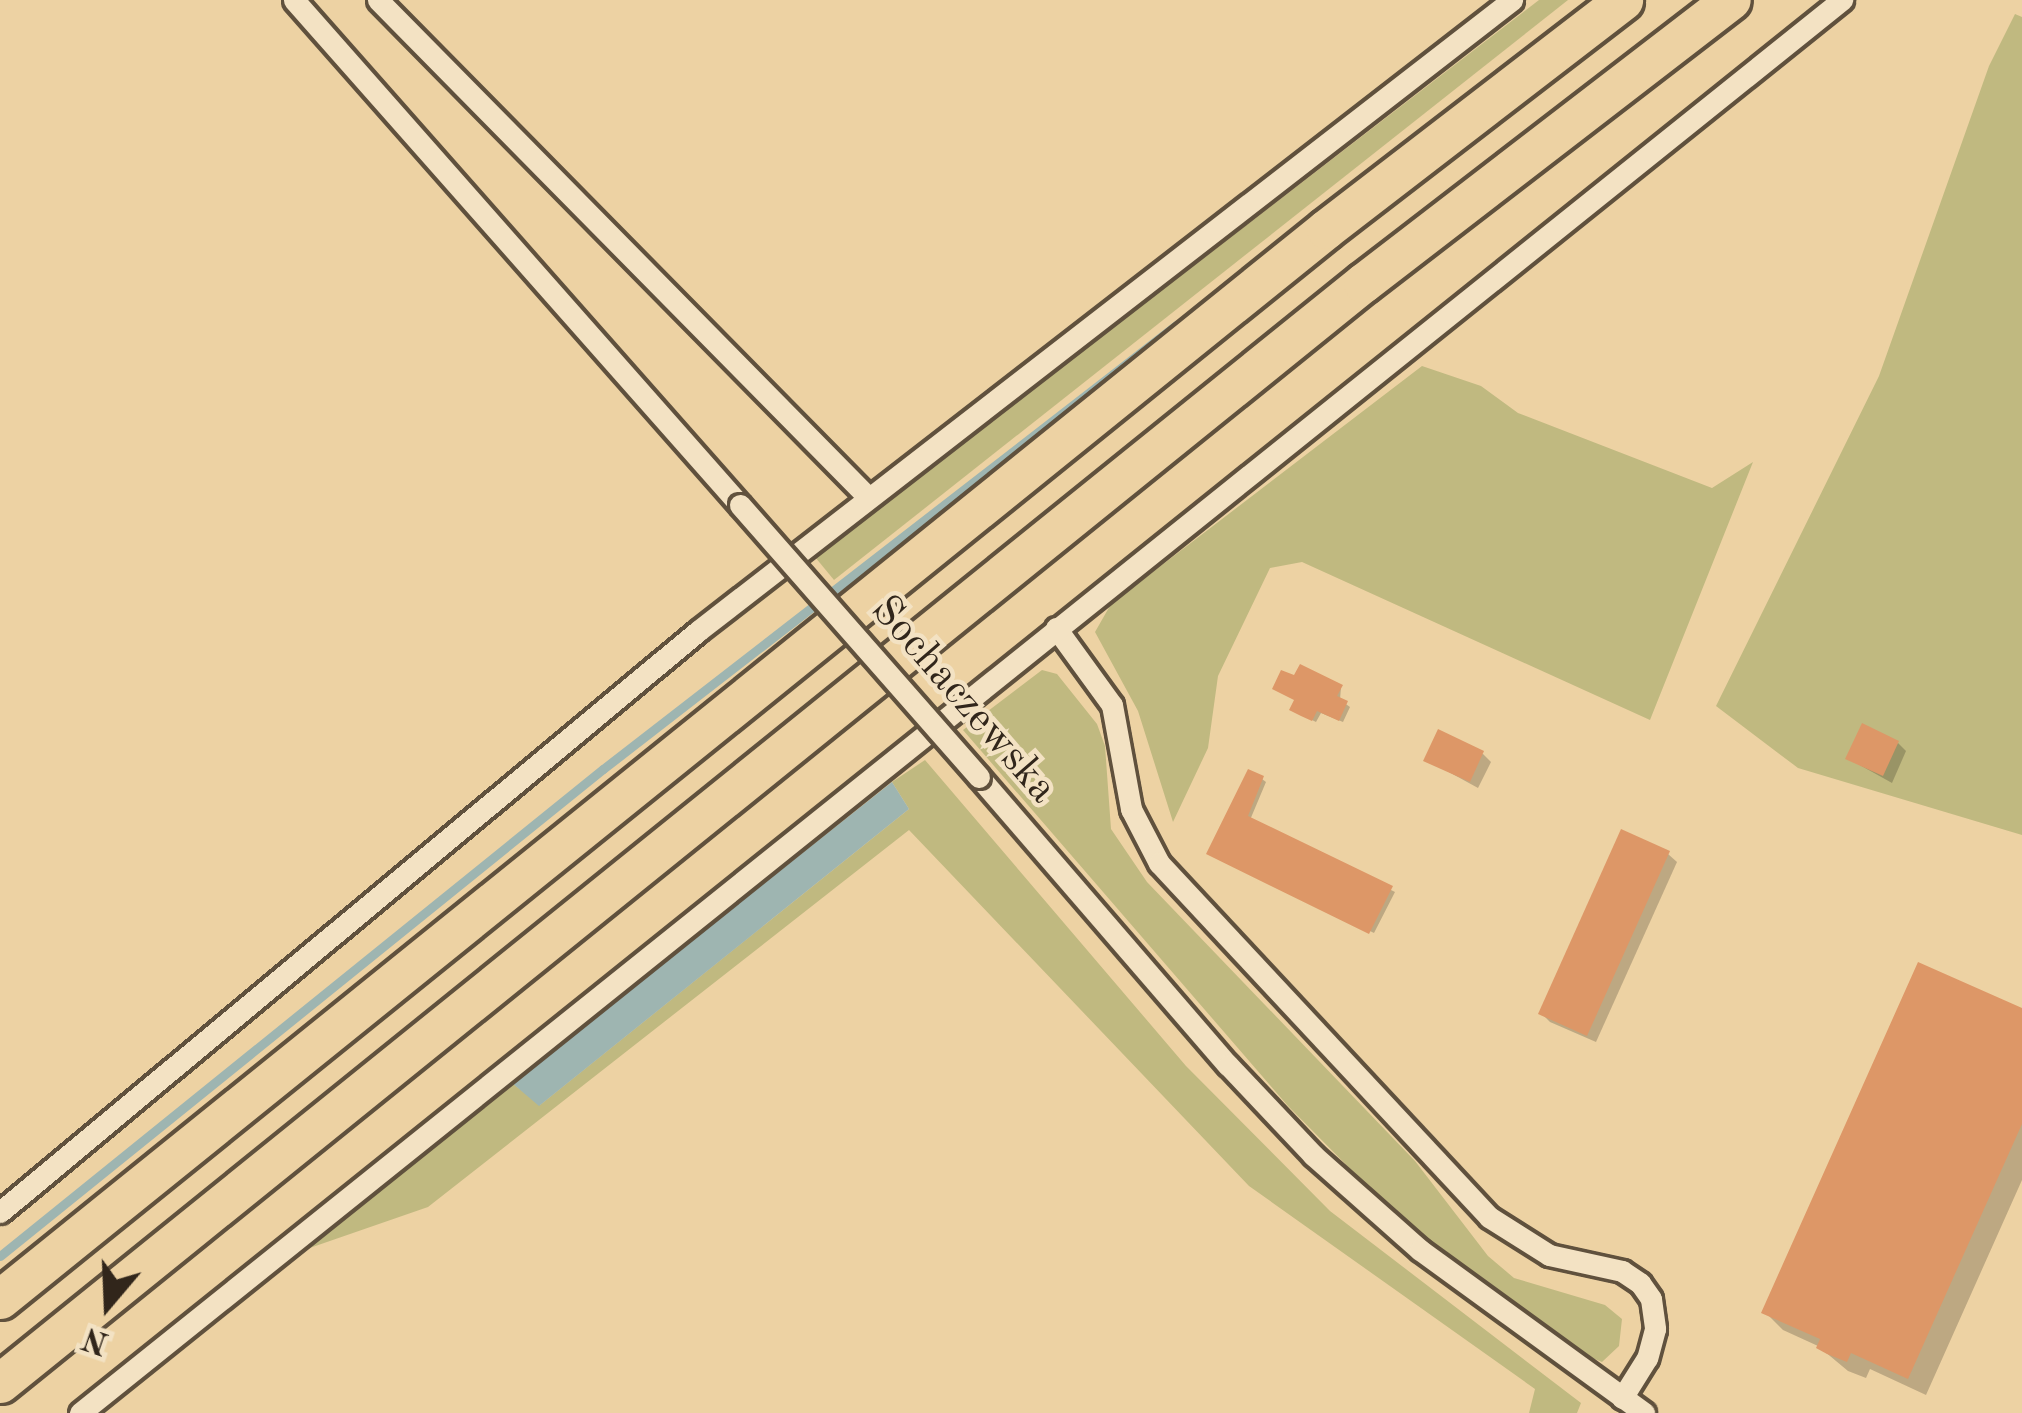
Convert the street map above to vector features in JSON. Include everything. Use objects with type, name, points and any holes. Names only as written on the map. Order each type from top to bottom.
[{"type":"highway","points":[[0,1299],[1326,229],[1623,0]]},
{"type":"highway","points":[[0,1383],[1363,284],[1731,0]]},
{"type":"street","name":"Sochaczewska","points":[[295,0],[1228,1065],[1313,1155],[1420,1250],[1644,1413]]},
{"type":"street","points":[[378,0],[867,496]]},
{"type":"street","points":[[0,1212],[867,496],[1512,0]]},
{"type":"street","points":[[80,1413],[1841,0]]},
{"type":"street","name":"Sochaczewska","points":[[1056,628],[1112,705],[1131,809],[1159,863],[1489,1217],[1550,1255],[1622,1270],[1652,1299],[1655,1329],[1647,1358],[1622,1398]]},
{"type":"shaded area","points":[[1539,0],[1568,0],[834,580],[815,557]]},
{"type":"shaded area","points":[[2015,14],[2022,17],[2022,835],[1798,768],[1716,706],[1879,376],[1989,66]]},
{"type":"shaded area","points":[[1422,366],[1481,386],[1518,413],[1712,488],[1753,462],[1650,720],[1302,562],[1270,568],[1218,676],[1208,748],[1173,822],[1138,711],[1095,632],[1111,604]]},
{"type":"shaded area","points":[[1042,670],[1057,674],[1097,724],[1105,746],[1111,829],[1147,882],[1415,1161],[1488,1256],[1514,1278],[1605,1305],[1622,1319],[1619,1346],[1602,1362],[1557,1344],[1386,1205],[1288,1106],[963,730]]},
{"type":"shaded area","points":[[925,760],[1186,1066],[1330,1211],[1581,1403],[1577,1413],[1529,1413],[1535,1389],[1249,1186],[909,830],[428,1207],[301,1251],[512,1083],[540,1105],[909,809],[892,782]]},
{"type":"water","points":[[892,782],[909,809],[539,1106],[512,1083]]},
{"type":"building","points":[[1300,664],[1343,685],[1337,696],[1348,701],[1339,721],[1317,711],[1312,721],[1301,716],[1289,710],[1294,700],[1272,689],[1281,670],[1294,675]]},
{"type":"building","points":[[1862,723],[1899,741],[1883,776],[1845,759]]},
{"type":"building","points":[[1438,729],[1484,751],[1470,782],[1423,761]]},
{"type":"building","points":[[1248,769],[1264,776],[1248,816],[1393,886],[1369,934],[1206,854]]},
{"type":"building","points":[[1621,829],[1670,851],[1587,1036],[1538,1014]]},
{"type":"building","points":[[1918,962],[2022,1008],[2022,1124],[1908,1379],[1851,1353],[1847,1362],[1827,1354],[1816,1348],[1820,1339],[1761,1313]]},
{"type":"waterway","points":[[0,1256],[603,769],[1176,325]]}]
